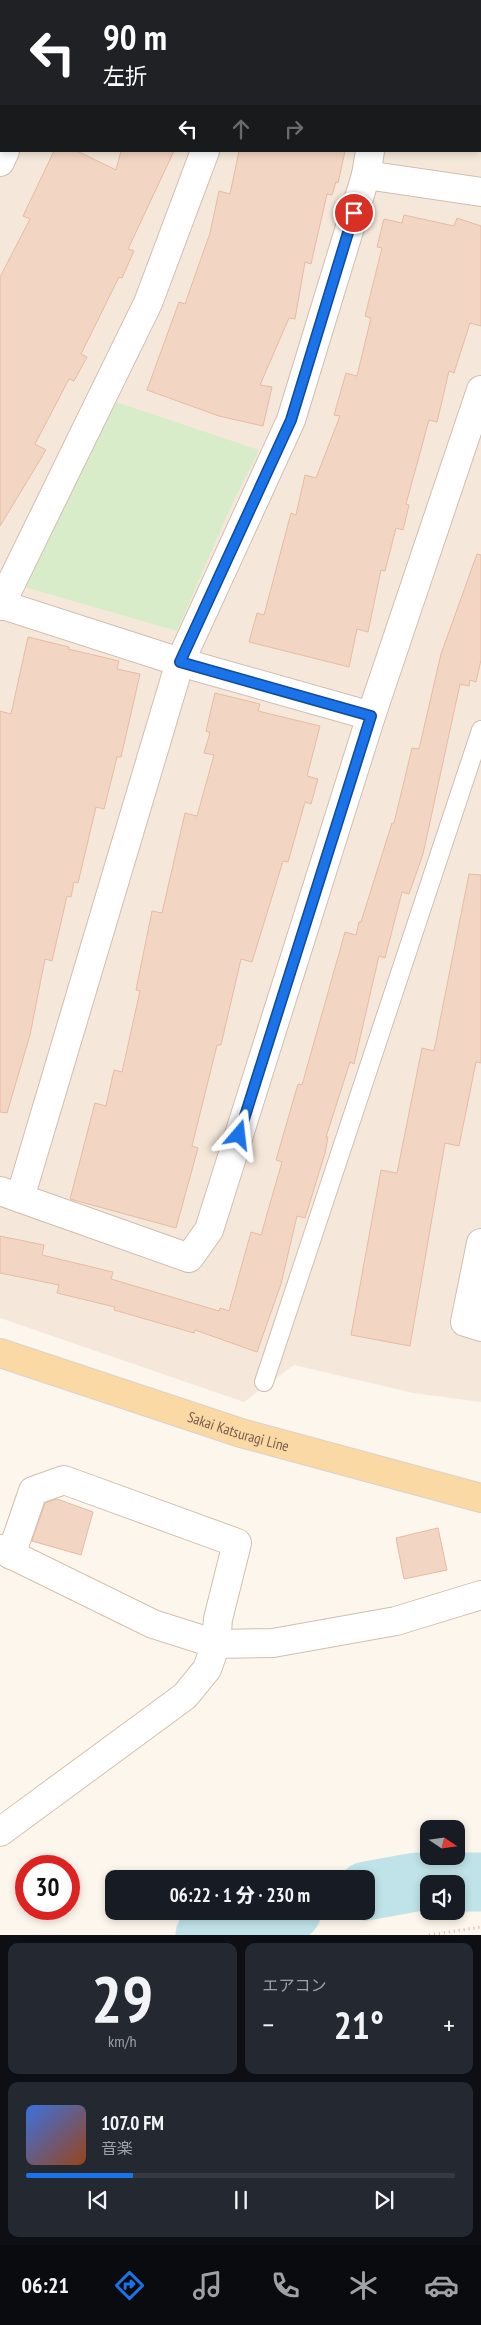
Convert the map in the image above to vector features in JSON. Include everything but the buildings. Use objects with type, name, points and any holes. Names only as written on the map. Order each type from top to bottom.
[{"type":"main road","name":"Sakai Katsuragi Line","points":[[0,1353],[241,1433],[481,1498]]},
{"type":"street","points":[[205,152],[148,303],[0,605],[180,662],[371,716]]},
{"type":"street","points":[[481,192],[368,163],[291,420],[180,662],[10,1195],[189,1258],[209,1230],[371,716],[481,390]]},
{"type":"street","points":[[481,1243],[464,1322],[481,1327]]},
{"type":"street","points":[[0,1832],[185,1696],[207,1669],[216,1644],[218,1619],[238,1543],[64,1480],[33,1491],[6,1552],[152,1624],[216,1644],[273,1643],[396,1621],[481,1595]]},
{"type":"lane","points":[[264,1382],[481,730]]},
{"type":"path","points":[[429,1935],[481,1928]]},
{"type":"shaded area","points":[[0,152],[481,152],[481,1402],[413,1393],[294,1365],[244,1402],[0,1318]]},
{"type":"green space","points":[[113,401],[259,450],[228,513],[177,631],[21,586]]},
{"type":"waterway","points":[[375,1889],[416,1882],[481,1882]]},
{"type":"waterway","points":[[205,1935],[259,1920]]},
{"type":"route","points":[[239,1135],[371,716],[180,662],[291,420],[354,213]]}]
